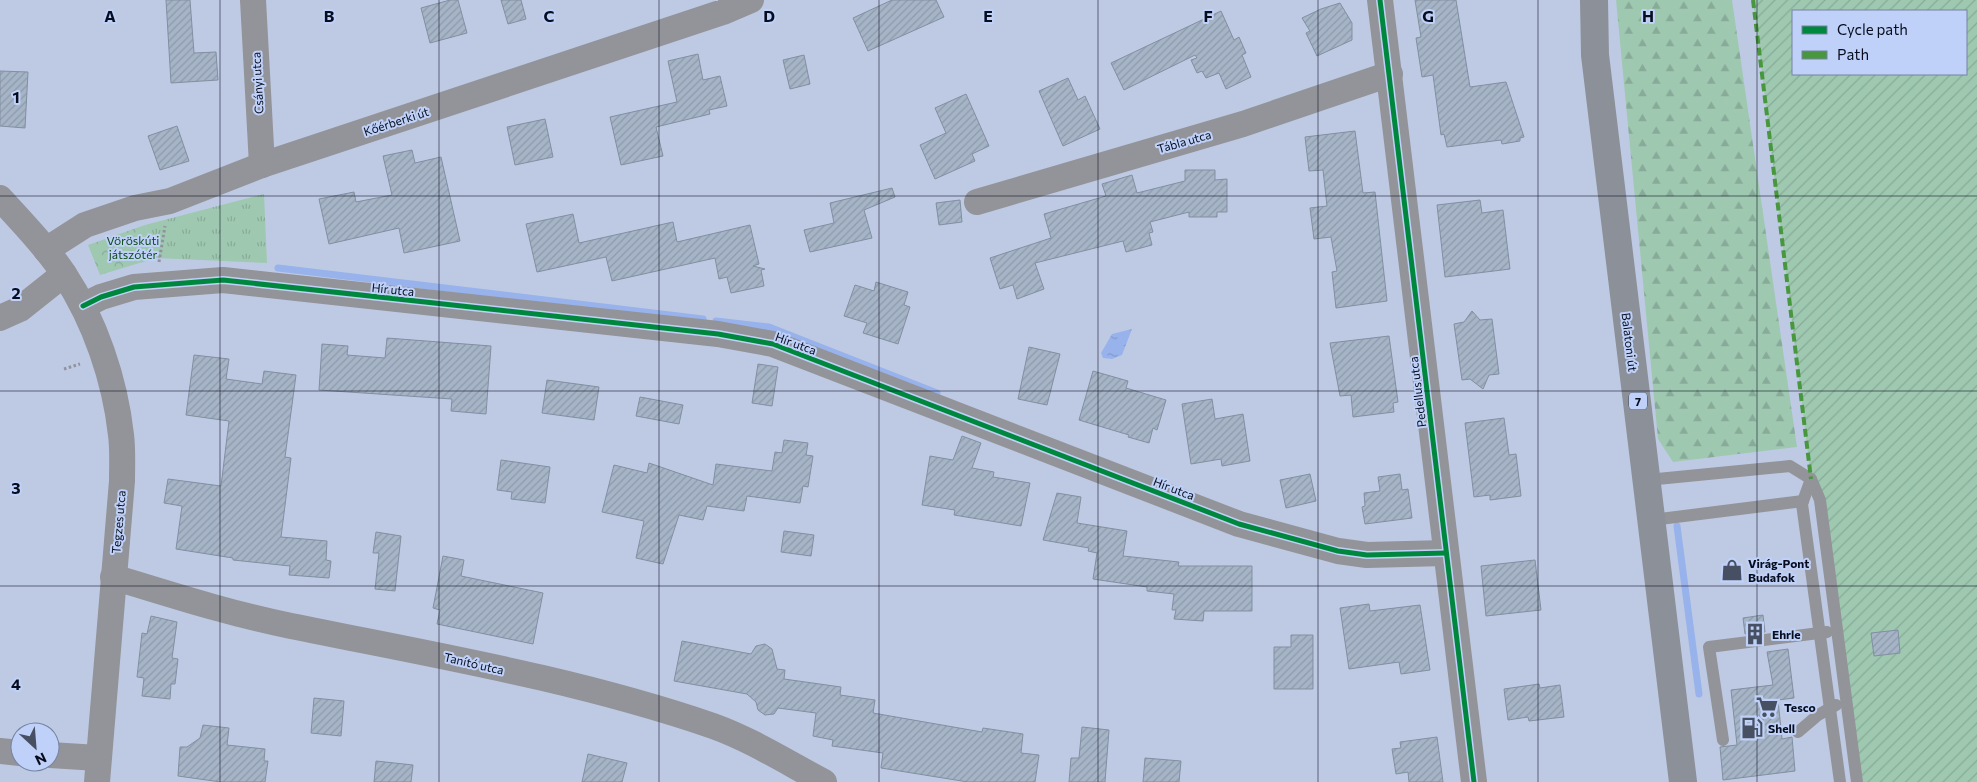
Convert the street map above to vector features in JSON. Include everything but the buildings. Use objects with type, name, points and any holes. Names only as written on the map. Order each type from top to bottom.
[{"type":"main road","name":"Balatoni út","points":[[1594,0],[1594,55],[1685,779]]},
{"type":"street","name":"Csányi utca","points":[[253,0],[262,165]]},
{"type":"street","name":"Kőérberki út","points":[[46,250],[85,225],[135,208],[170,201],[262,165],[723,12],[751,0]]},
{"type":"street","name":"Pedellus utca","points":[[1380,0],[1474,782]]},
{"type":"street","name":"Tábla utca","points":[[977,202],[1243,124],[1390,74]]},
{"type":"street","name":"Tegzes utca","points":[[0,198],[46,250],[64,274],[83,306],[109,377],[122,436],[122,481],[98,770]]},
{"type":"street","points":[[0,318],[20,309],[64,274]]},
{"type":"street","name":"Hír utca","points":[[83,306],[101,297],[134,287],[223,280],[718,334],[774,344],[1239,524],[1338,551],[1367,555],[1446,553]]},
{"type":"street","name":"Tanító utca","points":[[113,577],[212,608],[290,626],[467,660],[592,691],[714,726],[748,741],[824,782]]},
{"type":"street","points":[[60,758],[98,770]]},
{"type":"lane","points":[[1647,480],[1790,466],[1811,478],[1820,500],[1857,782]]},
{"type":"lane","points":[[1811,478],[1802,504],[1840,782]]},
{"type":"lane","points":[[1652,520],[1803,501]]},
{"type":"lane","points":[[1723,740],[1709,647],[1837,631]]},
{"type":"lane","points":[[1798,732],[1830,708],[1847,700]]},
{"type":"path","points":[[164,284],[159,263],[170,201]]},
{"type":"path","points":[[64,369],[81,363]]},
{"type":"green space","points":[[1616,0],[1732,0],[1797,447],[1673,462],[1658,439]]},
{"type":"green space","points":[[1753,0],[1977,0],[1977,782],[1857,782],[1811,479]]},
{"type":"green space","points":[[264,194],[267,263],[156,258],[145,225]]},
{"type":"green space","name":"Vöröskúti játszótér","points":[[145,225],[156,258],[100,275],[88,245]]},
{"type":"water","points":[[1132,329],[1122,355],[1112,359],[1103,358],[1101,353],[1112,334]]},
{"type":"waterway","points":[[278,268],[703,319]]},
{"type":"waterway","points":[[716,321],[769,327],[937,393]]},
{"type":"waterway","points":[[1677,526],[1699,694]]},
{"type":"marked path","points":[[1753,0],[1811,479]]},
{"type":"cycle path","points":[[1380,0],[1474,782]]},
{"type":"cycle path","points":[[83,306],[101,297],[134,287],[223,280],[718,334],[773,344],[1239,524],[1338,551],[1367,555],[1446,553]]},
{"type":"place","name":"Virág-Pont Budafok","points":[[1732,570]]},
{"type":"place","name":"Ehrle","points":[[1755,634]]},
{"type":"place","name":"Tesco","points":[[1767,707]]},
{"type":"place","name":"Shell","points":[[1752,728]]}]
